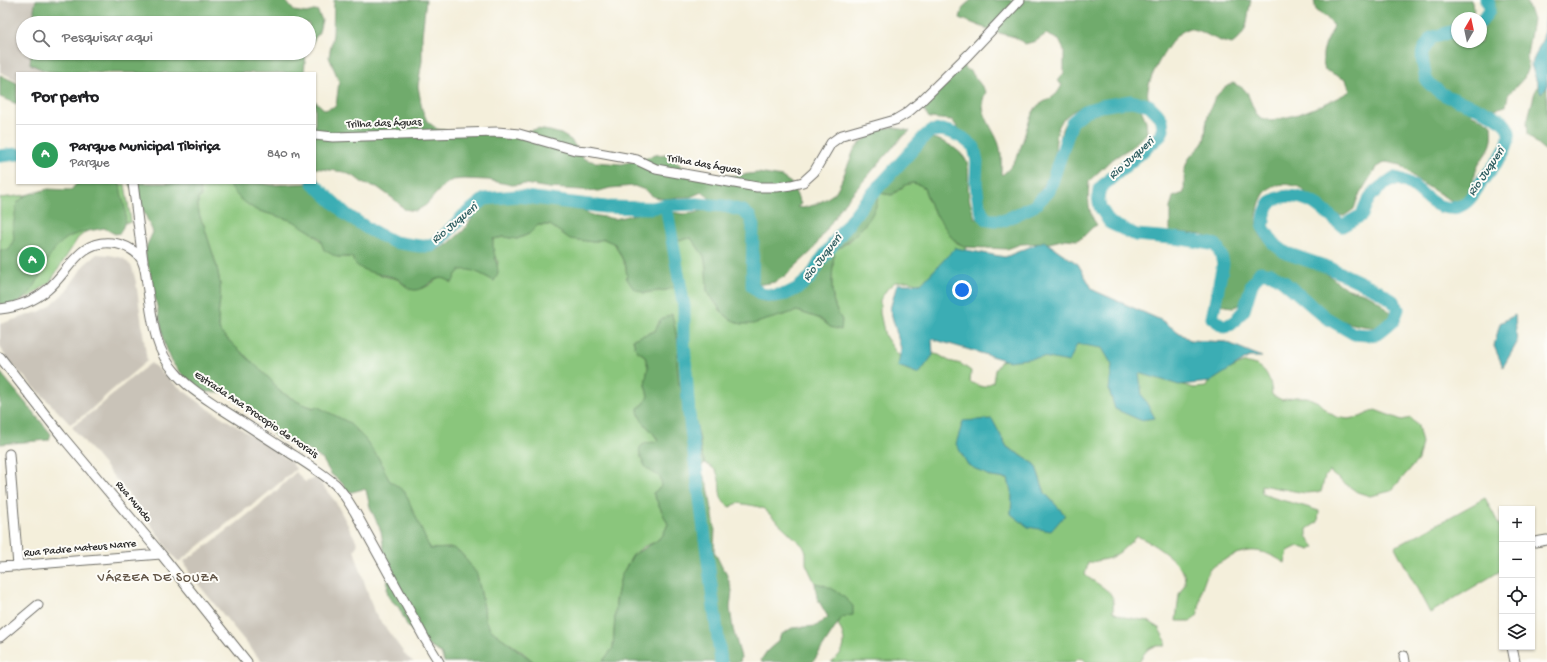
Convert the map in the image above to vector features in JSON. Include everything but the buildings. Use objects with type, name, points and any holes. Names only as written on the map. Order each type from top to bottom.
[{"type":"street","name":"Trilha das Águas","points":[[316,135],[348,137],[496,132],[519,134],[575,150],[637,160],[656,170],[757,187],[791,186],[803,182],[814,172],[831,143],[842,135],[895,120],[907,113],[968,55],[1020,0]]},
{"type":"street","name":"Estrada Ana Procopio de Morais","points":[[134,184],[143,262],[155,336],[160,349],[174,372],[189,386],[304,461],[336,486],[345,496],[355,512],[439,662]]},
{"type":"street","points":[[0,309],[23,304],[36,298],[48,289],[82,250],[91,245],[102,242],[126,246],[135,252],[143,262]]},
{"type":"street","name":"Rua Mundo","points":[[0,357],[61,435],[161,554],[247,662]]},
{"type":"street","points":[[9,454],[18,566]]},
{"type":"street","points":[[1535,542],[1547,540]]},
{"type":"street","name":"Rua Padre Mateus Narre","points":[[0,567],[161,554]]},
{"type":"street","points":[[1,632],[38,605]]},
{"type":"street","points":[[1513,650],[1515,662]]},
{"type":"shaded area","points":[[0,0],[59,0],[60,16],[16,16],[16,60],[49,60],[44,72],[16,72],[16,80],[0,72]]},
{"type":"shaded area","points":[[97,254],[123,258],[132,267],[136,282],[147,361],[87,413],[70,424],[6,358],[0,346],[0,324],[41,311],[50,306],[67,290],[84,265]]},
{"type":"shaded area","points":[[151,363],[176,385],[207,408],[262,442],[291,462],[296,469],[259,500],[179,562],[173,556],[135,502],[72,427],[100,406]]},
{"type":"shaded area","points":[[296,472],[305,482],[316,478],[335,501],[358,544],[354,550],[374,612],[407,657],[414,662],[262,662],[190,574],[184,561],[241,520],[272,495]]},
{"type":"green space","points":[[36,0],[285,0],[294,11],[306,13],[317,10],[322,20],[319,32],[316,36],[316,16],[34,16]]},
{"type":"green space","points":[[334,0],[426,0],[422,35],[422,61],[418,86],[422,109],[427,121],[437,129],[450,131],[523,132],[537,129],[561,134],[571,140],[584,159],[595,162],[622,164],[655,155],[667,154],[685,169],[721,177],[758,173],[782,177],[791,183],[801,204],[797,207],[803,208],[814,205],[835,193],[854,150],[861,142],[880,129],[892,127],[910,131],[901,138],[844,203],[812,251],[785,276],[775,282],[751,284],[754,294],[763,301],[775,302],[786,298],[814,272],[838,229],[853,209],[914,150],[916,138],[930,138],[942,141],[951,146],[964,157],[968,168],[969,200],[975,218],[996,223],[1002,223],[1015,219],[1034,209],[1049,188],[1061,166],[1061,134],[1064,125],[1075,116],[1097,114],[1102,103],[1100,101],[1071,112],[1062,121],[1056,138],[1054,159],[1050,171],[1039,192],[1032,201],[1013,213],[989,217],[983,207],[980,197],[976,162],[960,131],[952,120],[929,118],[921,105],[963,66],[972,73],[986,92],[983,99],[983,106],[987,120],[1000,148],[1002,175],[1015,161],[1019,153],[1027,126],[1035,109],[1056,94],[1062,85],[1057,81],[1064,73],[1064,50],[1059,40],[1046,34],[1036,41],[1025,44],[1015,37],[992,31],[960,18],[963,7],[971,0],[1251,0],[1245,30],[1232,44],[1220,41],[1189,28],[1179,34],[1168,47],[1152,76],[1149,85],[1149,99],[1137,100],[1146,121],[1147,133],[1130,148],[1110,161],[1089,181],[1088,199],[1090,210],[1091,215],[1097,225],[1082,238],[1076,240],[1066,239],[1049,243],[1021,244],[1007,249],[966,247],[952,238],[931,207],[924,188],[920,185],[913,183],[905,185],[892,195],[879,193],[875,209],[863,227],[846,243],[834,251],[832,287],[834,304],[842,320],[841,330],[830,327],[821,319],[797,311],[753,324],[741,324],[730,319],[721,311],[707,291],[704,256],[691,238],[678,240],[676,251],[684,275],[678,286],[667,290],[644,293],[633,288],[627,279],[626,266],[615,244],[604,239],[593,242],[570,239],[550,225],[538,225],[529,234],[517,239],[504,237],[493,239],[493,249],[498,274],[494,281],[471,270],[462,270],[457,273],[452,283],[447,279],[442,278],[434,280],[426,286],[416,290],[408,288],[398,279],[359,267],[352,257],[337,257],[324,250],[320,239],[311,232],[293,221],[256,210],[240,199],[228,184],[316,184],[367,225],[378,231],[411,246],[437,250],[447,245],[464,230],[477,211],[487,204],[498,201],[533,202],[581,210],[592,215],[615,219],[648,211],[660,210],[683,214],[695,213],[706,209],[712,200],[702,192],[690,197],[666,199],[654,197],[645,190],[634,186],[610,188],[599,191],[549,188],[525,184],[512,185],[488,180],[464,179],[452,180],[442,187],[426,205],[416,211],[404,209],[395,200],[377,187],[364,184],[355,177],[344,172],[316,168],[316,102],[325,110],[336,106],[339,81],[329,57],[333,34]]},
{"type":"green space","points":[[1314,0],[1471,0],[1474,8],[1473,12],[1451,12],[1451,48],[1487,48],[1488,14],[1487,3],[1485,0],[1526,0],[1533,20],[1527,55],[1528,67],[1524,78],[1508,95],[1506,106],[1495,109],[1469,105],[1472,115],[1483,119],[1492,125],[1492,140],[1489,149],[1477,168],[1467,202],[1455,203],[1420,182],[1401,165],[1386,162],[1376,168],[1358,197],[1354,209],[1344,216],[1332,214],[1312,200],[1301,188],[1287,184],[1276,185],[1266,191],[1262,198],[1258,208],[1257,224],[1260,235],[1267,244],[1289,257],[1324,272],[1346,288],[1364,293],[1378,301],[1393,318],[1388,327],[1370,327],[1350,323],[1323,312],[1297,285],[1284,276],[1272,271],[1263,271],[1256,274],[1240,304],[1234,307],[1222,305],[1218,294],[1224,258],[1223,246],[1203,235],[1179,232],[1165,235],[1170,230],[1170,208],[1173,197],[1184,193],[1184,174],[1187,161],[1204,141],[1209,112],[1214,100],[1227,86],[1233,83],[1243,88],[1249,96],[1255,112],[1261,118],[1269,120],[1292,116],[1320,106],[1350,91],[1346,80],[1325,70],[1323,63],[1323,52],[1334,26],[1326,17],[1316,11]]},
{"type":"green space","points":[[30,60],[305,60],[304,72],[54,72],[46,71],[30,64]]},
{"type":"green space","points":[[0,75],[16,83],[16,104],[0,97]]},
{"type":"green space","points":[[1547,79],[1547,152],[1528,134],[1527,122],[1536,88]]},
{"type":"green space","points":[[913,183],[924,188],[931,207],[957,243],[967,247],[966,249],[975,258],[932,286],[908,281],[895,282],[887,289],[880,300],[880,313],[885,336],[898,355],[909,358],[926,352],[939,355],[949,361],[961,364],[971,371],[970,382],[983,387],[993,382],[995,370],[1001,361],[1024,356],[1070,328],[1167,380],[1194,388],[1206,387],[1213,375],[1216,373],[1233,368],[1242,363],[1248,363],[1262,368],[1268,376],[1272,395],[1282,400],[1295,397],[1307,397],[1318,402],[1336,417],[1348,419],[1360,417],[1375,410],[1402,420],[1411,418],[1418,426],[1422,443],[1418,460],[1391,491],[1370,496],[1357,492],[1333,475],[1330,471],[1325,476],[1321,492],[1305,493],[1261,485],[1262,494],[1319,511],[1318,522],[1307,529],[1307,537],[1315,547],[1310,550],[1298,546],[1288,551],[1285,563],[1274,556],[1255,551],[1246,551],[1209,569],[1201,591],[1198,615],[1190,621],[1176,621],[1179,594],[1185,584],[1184,573],[1169,556],[1149,542],[1137,536],[1120,552],[1110,558],[1088,563],[1085,575],[1111,594],[1113,598],[1113,612],[1124,617],[1148,621],[1158,627],[1166,641],[1165,646],[1152,647],[1146,651],[1139,662],[1086,662],[1083,659],[1080,659],[1074,662],[831,662],[843,649],[843,635],[838,624],[842,617],[845,617],[824,585],[815,583],[806,564],[806,552],[803,546],[764,509],[738,503],[730,507],[725,504],[722,500],[717,473],[713,468],[705,463],[701,453],[695,418],[679,384],[677,360],[679,348],[672,315],[660,320],[655,331],[633,339],[636,350],[645,356],[648,367],[645,385],[648,396],[644,404],[638,408],[643,422],[658,441],[647,443],[649,470],[660,476],[663,484],[653,493],[668,524],[663,535],[655,542],[643,547],[633,555],[621,576],[616,601],[613,648],[602,662],[534,662],[491,630],[485,620],[477,574],[453,548],[429,549],[383,470],[379,459],[357,430],[325,411],[302,404],[279,391],[272,381],[220,332],[218,320],[220,291],[219,277],[199,212],[198,198],[201,197],[199,184],[228,184],[241,199],[256,210],[293,220],[311,232],[337,257],[352,257],[379,275],[397,279],[409,289],[423,288],[440,278],[452,283],[459,271],[467,269],[486,276],[494,281],[498,262],[492,251],[493,239],[504,237],[517,239],[529,234],[538,225],[550,225],[559,231],[582,240],[593,242],[604,239],[615,244],[626,267],[627,279],[644,293],[667,290],[684,275],[676,251],[678,240],[691,238],[704,256],[707,291],[721,311],[730,319],[764,320],[797,311],[821,319],[830,327],[842,320],[834,304],[832,287],[834,251],[850,241],[875,208],[879,193],[892,195],[905,185]],"holes":[[[991,419],[1007,447],[1035,464],[1045,493],[1065,515],[1011,514],[1012,495],[1008,479],[991,477]]]},
{"type":"green space","points":[[76,184],[120,184],[126,213],[120,233],[115,234],[104,228],[83,232],[67,238],[56,247],[51,254],[30,293],[12,305],[0,308],[0,250],[9,250],[14,239],[13,227],[17,203],[26,195],[48,189],[71,190]]},
{"type":"green space","points":[[125,184],[131,222],[91,228],[78,238],[50,282],[31,296],[0,306],[0,198]]},
{"type":"green space","points":[[130,184],[199,184],[201,197],[198,198],[199,212],[219,277],[220,291],[218,320],[220,332],[272,381],[279,391],[302,404],[314,408],[316,406],[348,422],[365,439],[379,459],[389,480],[405,492],[430,549],[453,548],[462,554],[477,574],[485,620],[491,630],[534,662],[444,662],[441,653],[430,647],[408,627],[399,608],[389,598],[387,591],[388,577],[381,531],[370,507],[366,490],[363,489],[352,492],[347,491],[342,483],[331,474],[323,460],[307,449],[277,438],[248,406],[234,395],[225,392],[205,392],[195,389],[173,364],[165,345],[145,253],[153,232],[135,192]]},
{"type":"green space","points":[[672,314],[679,348],[677,360],[679,384],[695,418],[701,453],[705,463],[701,470],[708,486],[715,528],[714,551],[724,571],[725,570],[732,590],[730,608],[733,629],[741,657],[740,662],[602,662],[613,648],[616,601],[621,576],[633,555],[655,542],[663,535],[668,524],[653,493],[660,488],[662,484],[660,477],[646,468],[639,451],[644,444],[656,442],[658,440],[642,421],[638,413],[638,408],[644,404],[648,396],[645,385],[648,367],[645,356],[636,350],[633,339],[655,331],[660,320]]},
{"type":"green space","points":[[0,372],[51,434],[49,440],[0,444]]},
{"type":"green space","points":[[1485,498],[1499,524],[1499,572],[1430,613],[1395,547]]},
{"type":"green space","points":[[815,583],[832,588],[845,598],[853,606],[853,615],[842,617],[813,662],[762,662],[761,660],[767,651],[776,643],[782,634],[792,628],[816,626],[828,617],[817,598]]},
{"type":"water","points":[[1547,4],[1547,86],[1541,94],[1531,65],[1543,38]]},
{"type":"water","points":[[1044,241],[1078,264],[1093,290],[1161,320],[1190,340],[1226,342],[1262,357],[1249,357],[1210,382],[1179,385],[1139,373],[1142,395],[1155,418],[1140,420],[1115,409],[1109,390],[1112,365],[1102,348],[1077,344],[1069,362],[1043,357],[1008,361],[932,339],[933,355],[919,374],[898,366],[901,349],[890,309],[897,284],[921,284],[955,248],[1005,257]]},
{"type":"water","points":[[1515,315],[1517,343],[1503,367],[1494,346],[1500,323]]},
{"type":"water","points":[[992,419],[1007,447],[1035,464],[1045,493],[1065,515],[1051,531],[1028,527],[1011,514],[1012,495],[1008,479],[991,477],[968,465],[956,444],[963,421]]},
{"type":"waterway","name":"Rio Juqueri","points":[[1486,0],[1489,4],[1489,11],[1487,14]]},
{"type":"waterway","name":"Rio Juqueri","points":[[314,184],[347,215],[370,230],[394,242],[419,246],[431,246],[441,239],[463,216],[485,199],[517,196],[605,207],[652,208],[666,205],[697,204],[724,206],[743,211],[750,217],[753,226],[752,286],[761,294],[773,296],[786,294],[798,288],[811,277],[821,260],[863,204],[931,131],[942,130],[953,133],[963,138],[974,147],[977,161],[976,183],[979,205],[983,215],[988,220],[1005,220],[1034,206],[1049,191],[1072,122],[1085,111],[1101,106],[1131,101],[1149,105],[1162,120],[1163,130],[1160,136],[1100,188],[1098,197],[1100,207],[1110,223],[1136,235],[1183,239],[1216,245],[1221,255],[1223,264],[1212,318],[1225,327],[1235,321],[1244,310],[1252,284],[1260,272],[1272,274],[1283,281],[1325,317],[1354,334],[1377,334],[1394,320],[1398,309],[1393,301],[1379,291],[1330,268],[1286,253],[1274,244],[1263,227],[1265,213],[1270,204],[1281,197],[1288,196],[1302,198],[1315,204],[1342,226],[1362,215],[1370,197],[1394,178],[1403,180],[1410,184],[1427,199],[1441,206],[1455,208],[1469,200],[1502,155],[1508,143],[1509,137],[1508,129],[1502,121],[1482,110],[1448,97],[1426,80],[1422,58],[1423,51],[1431,38],[1451,32]]},
{"type":"waterway","name":"Rio Juqueri","points":[[0,156],[16,154]]},
{"type":"waterway","points":[[666,205],[684,307],[684,343],[689,414],[721,662]]},
{"type":"place","name":"Parque Municipal Tibiriça","points":[[32,260]]},
{"type":"district","name":"VÁRZEA DE SOUZA","points":[[158,578]]}]
